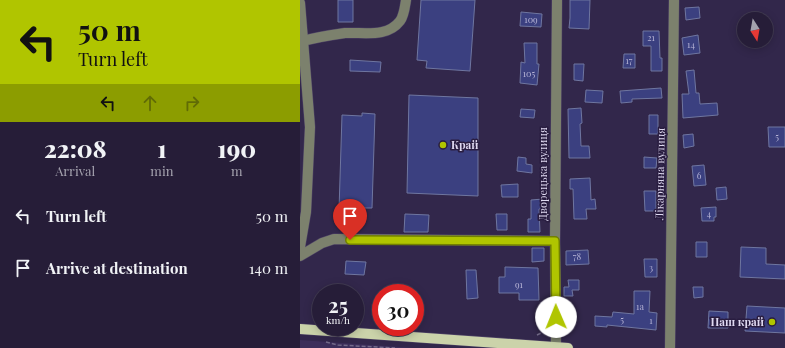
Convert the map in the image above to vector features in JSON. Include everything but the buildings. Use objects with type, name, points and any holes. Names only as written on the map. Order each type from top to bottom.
[{"type":"main road","points":[[304,330],[568,348]]},
{"type":"street","points":[[303,41],[347,33],[375,34],[390,29],[401,20],[406,0]]},
{"type":"street","name":"Дворецька вулиця","points":[[556,0],[556,348]]},
{"type":"street","name":"Лікарняна вулиця","points":[[670,348],[674,0]]},
{"type":"street","points":[[300,3],[310,127],[306,212],[300,247]]},
{"type":"street","points":[[300,256],[322,243],[334,240],[555,241]]},
{"type":"path","points":[[537,336],[543,332],[546,326]]},
{"type":"path","points":[[323,341],[338,345],[395,348]]},
{"type":"shaded area","points":[[300,340],[414,348],[300,348]]},
{"type":"place","name":"Край","points":[[443,145]]},
{"type":"place","name":"Наш край","points":[[772,322]]},
{"type":"route","points":[[350,240],[555,241],[556,317]]}]
